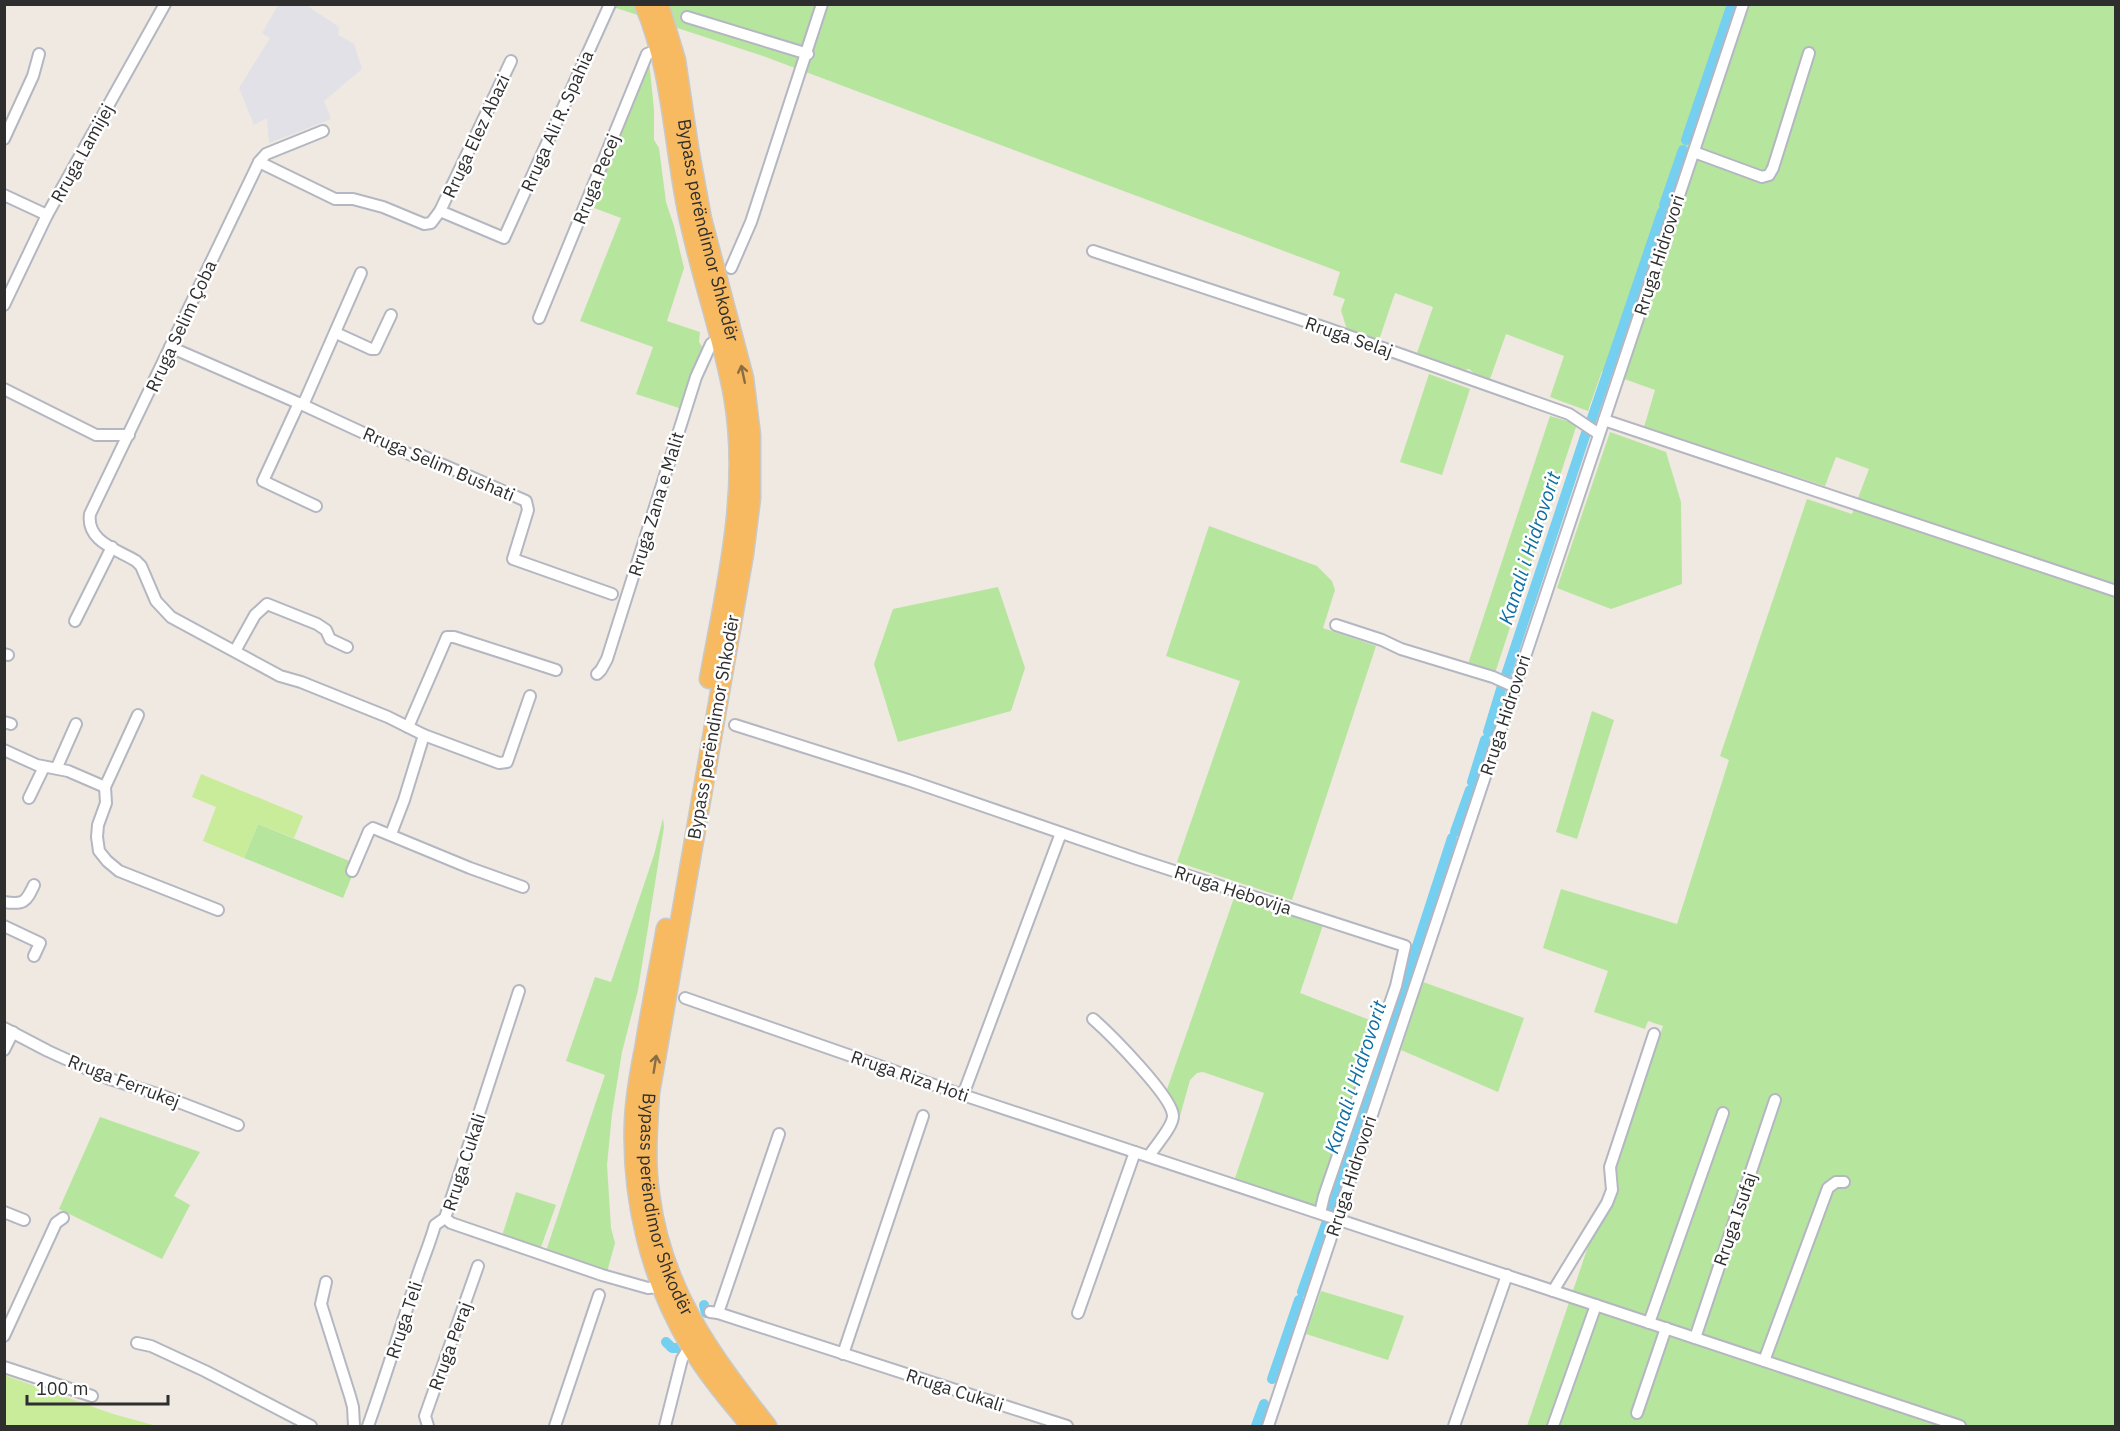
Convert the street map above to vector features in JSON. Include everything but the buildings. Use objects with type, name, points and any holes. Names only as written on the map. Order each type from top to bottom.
[{"type":"highway","name":"Bypass perëndimor Shkodër","points":[[644,4],[660,49],[688,219],[720,337],[733,396],[737,432],[738,480],[735,529],[639,1075],[634,1120],[636,1185],[646,1240],[662,1287],[690,1346],[712,1378],[751,1426]]},
{"type":"highway","name":"Bypass perëndimor Shkodër","points":[[659,4],[676,60],[702,219],[744,378],[751,435],[751,498],[744,554],[650,1093],[647,1144],[650,1194],[656,1225],[672,1280],[685,1307],[701,1338],[723,1371],[767,1426]]},
{"type":"street","name":"Rruga Lamijej","points":[[4,305],[47,215],[165,4]]},
{"type":"street","name":"Rruga Ali R. Spahia","points":[[504,238],[610,4]]},
{"type":"street","points":[[731,268],[751,222],[764,177],[808,54],[822,4]]},
{"type":"street","name":"Rruga Hidrovori","points":[[1268,1426],[1743,4]]},
{"type":"street","points":[[687,17],[808,54]]},
{"type":"street","name":"Rruga Pecej","points":[[539,318],[647,54],[660,49]]},
{"type":"street","points":[[1694,152],[1762,177],[1769,175],[1809,53]]},
{"type":"street","points":[[4,139],[33,76],[39,54]]},
{"type":"street","name":"Rruga Elez Abazi","points":[[259,162],[334,199],[353,199],[383,207],[424,224],[431,223],[440,211],[511,61]]},
{"type":"street","points":[[259,162],[266,154],[323,131]]},
{"type":"street","name":"Rruga Selim Çoba","points":[[259,162],[90,514],[88,525],[91,532],[99,540],[141,566],[156,601],[171,617],[280,676],[301,681],[424,735],[499,763],[507,762],[530,696]]},
{"type":"street","points":[[4,195],[47,215]]},
{"type":"street","name":"Rruga Elez Abazi","points":[[440,211],[504,238]]},
{"type":"street","name":"Rruga Selaj","points":[[1093,251],[1326,328],[1569,414],[1599,434]]},
{"type":"street","points":[[316,506],[263,481],[336,333],[362,273]]},
{"type":"street","points":[[336,333],[375,349],[391,315]]},
{"type":"street","name":"Rruga Zana e Malit","points":[[597,674],[609,650],[696,377],[711,344],[720,337]]},
{"type":"street","name":"Rruga Selim Bushati","points":[[170,347],[411,455],[418,454],[526,501],[528,510],[513,560],[612,594]]},
{"type":"street","points":[[4,389],[96,435],[129,435]]},
{"type":"street","points":[[1604,420],[2115,591]]},
{"type":"street","points":[[75,621],[112,547]]},
{"type":"street","points":[[235,651],[255,615],[267,604],[316,624],[326,630],[330,639],[347,647]]},
{"type":"street","points":[[1336,625],[1382,640],[1401,649],[1493,677],[1515,687]]},
{"type":"street","points":[[408,727],[447,637],[491,648],[556,670]]},
{"type":"street","points":[[138,715],[105,787],[106,803],[98,825],[99,851],[107,861],[128,875],[218,910]]},
{"type":"street","points":[[57,767],[76,724]]},
{"type":"street","name":"Rruga Hebovija","points":[[735,725],[908,780],[1405,946],[1396,986],[1320,1213]]},
{"type":"street","points":[[391,834],[424,735]]},
{"type":"street","points":[[4,750],[44,767],[57,767],[105,787]]},
{"type":"street","points":[[29,798],[44,767]]},
{"type":"street","points":[[352,871],[369,831],[373,828],[470,868],[524,887]]},
{"type":"street","points":[[963,1095],[1061,833]]},
{"type":"street","points":[[4,902],[20,903],[26,900],[34,885]]},
{"type":"street","points":[[4,926],[40,943],[34,956]]},
{"type":"street","name":"Rruga Cukali","points":[[519,992],[445,1218],[452,1223],[602,1275],[648,1288],[662,1287]]},
{"type":"street","name":"Rruga Riza Hoti","points":[[685,998],[963,1095],[1337,1218]]},
{"type":"street","points":[[1093,1019],[1140,1067],[1170,1106],[1173,1115],[1172,1123],[1149,1156]]},
{"type":"street","name":"Rruga Ferrukej","points":[[4,1050],[9,1030],[98,1074],[238,1125]]},
{"type":"street","points":[[1553,1291],[1607,1203],[1612,1190],[1610,1167],[1654,1034]]},
{"type":"street","name":"Rruga Isufaj","points":[[1695,1338],[1775,1100]]},
{"type":"street","points":[[1649,1323],[1723,1113]]},
{"type":"street","points":[[843,1354],[923,1116]]},
{"type":"street","name":"Rruga Cukali","points":[[779,1134],[714,1313],[1067,1426]]},
{"type":"street","points":[[1078,1313],[1136,1152]]},
{"type":"street","points":[[1764,1361],[1828,1188],[1836,1182],[1844,1182]]},
{"type":"street","points":[[4,1212],[24,1220]]},
{"type":"street","points":[[4,1336],[56,1223],[63,1218]]},
{"type":"street","name":"Rruga Teli","points":[[368,1426],[435,1225],[445,1218]]},
{"type":"street","points":[[1337,1218],[1960,1426]]},
{"type":"street","name":"Rruga Peraj","points":[[428,1426],[425,1416],[478,1266]]},
{"type":"street","points":[[1454,1426],[1507,1275]]},
{"type":"street","points":[[326,1282],[321,1304],[353,1407],[354,1426]]},
{"type":"street","points":[[555,1426],[599,1294]]},
{"type":"street","points":[[1553,1426],[1596,1305]]},
{"type":"street","points":[[1637,1413],[1666,1329]]},
{"type":"street","points":[[137,1344],[150,1346],[205,1371],[311,1426]]},
{"type":"street","points":[[665,1426],[682,1359],[690,1346]]},
{"type":"street","points":[[4,1367],[92,1396]]},
{"type":"shaded area","points":[[278,5],[306,5],[339,27],[338,35],[354,44],[362,69],[324,101],[331,119],[269,143],[267,118],[254,125],[239,88],[270,38],[262,33]]},
{"type":"green space","points":[[607,5],[2115,5],[2115,1426],[1527,1426],[1663,1026],[1648,1021],[1645,1029],[1594,1012],[1608,971],[1543,948],[1561,889],[1677,924],[1729,760],[1720,756],[1807,499],[1852,514],[1869,469],[1836,457],[1825,486],[1644,427],[1655,390],[1602,371],[1588,411],[1550,397],[1564,356],[1506,334],[1490,379],[1475,374],[1469,369],[1464,370],[1417,353],[1433,307],[1395,293],[1379,340],[1347,330],[1341,310],[1345,299],[1333,295],[1340,272],[763,56]]},
{"type":"green space","points":[[649,60],[654,110],[654,140],[659,148],[666,202],[684,268],[667,321],[700,332],[699,342],[703,348],[683,407],[679,408],[636,394],[653,347],[580,321],[621,218],[586,205]]},
{"type":"green space","points":[[1429,374],[1470,389],[1442,475],[1400,462]]},
{"type":"green space","points":[[1550,416],[1577,424],[1495,673],[1468,664]]},
{"type":"green space","points":[[1610,432],[1666,452],[1681,502],[1682,584],[1611,609],[1557,588]]},
{"type":"green space","points":[[1209,526],[1317,566],[1332,581],[1335,590],[1323,628],[1376,646],[1292,900],[1177,862],[1240,681],[1166,656]]},
{"type":"green space","points":[[998,587],[1025,668],[1011,711],[898,742],[874,664],[893,609]]},
{"type":"green space","points":[[1592,711],[1614,720],[1577,839],[1556,832]]},
{"type":"green space","points":[[201,774],[303,816],[294,838],[258,824],[244,858],[203,841],[216,807],[192,797]]},
{"type":"green space","points":[[663,818],[664,827],[638,990],[622,1052],[612,1114],[607,1165],[611,1228],[615,1243],[607,1272],[546,1251],[605,1075],[566,1061],[595,977],[611,982],[654,855]]},
{"type":"green space","points":[[258,824],[352,862],[347,873],[352,876],[343,898],[244,858]]},
{"type":"green space","points":[[1234,898],[1323,925],[1300,993],[1380,1024],[1317,1208],[1269,1190],[1234,1181],[1264,1093],[1203,1072],[1197,1073],[1190,1080],[1180,1116],[1165,1095]]},
{"type":"green space","points":[[1423,982],[1524,1018],[1498,1092],[1401,1050]]},
{"type":"green space","points":[[100,1117],[200,1152],[174,1196],[190,1205],[162,1259],[59,1209]]},
{"type":"green space","points":[[516,1192],[556,1205],[541,1247],[502,1236]]},
{"type":"green space","points":[[1321,1291],[1404,1316],[1388,1360],[1306,1334]]},
{"type":"green space","points":[[4,1375],[113,1414],[157,1426],[5,1426]]},
{"type":"waterway","name":"Kanali i Hidrovorit","points":[[1686,140],[1732,4]]},
{"type":"waterway","name":"Kanali i Hidrovorit","points":[[1664,205],[1683,150]]},
{"type":"waterway","name":"Kanali i Hidrovorit","points":[[1590,424],[1662,212]]},
{"type":"waterway","name":"Kanali i Hidrovorit","points":[[1506,675],[1586,433]]},
{"type":"waterway","name":"Kanali i Hidrovorit","points":[[1488,732],[1502,686]]},
{"type":"waterway","name":"Kanali i Hidrovorit","points":[[1472,782],[1485,740]]},
{"type":"waterway","name":"Kanali i Hidrovorit","points":[[1455,832],[1470,790]]},
{"type":"waterway","name":"Kanali i Hidrovorit","points":[[1416,949],[1452,838]]},
{"type":"waterway","name":"Kanali i Hidrovorit","points":[[1329,1213],[1415,953]]},
{"type":"waterway","name":"Kanali i Hidrovorit","points":[[1302,1292],[1327,1221]]},
{"type":"waterway","name":"Kanali i Hidrovorit","points":[[1272,1379],[1299,1300]]},
{"type":"waterway","points":[[704,1305],[706,1313]]},
{"type":"waterway","points":[[666,1342],[672,1348],[679,1348]]},
{"type":"waterway","name":"Kanali i Hidrovorit","points":[[1256,1426],[1264,1404]]}]
